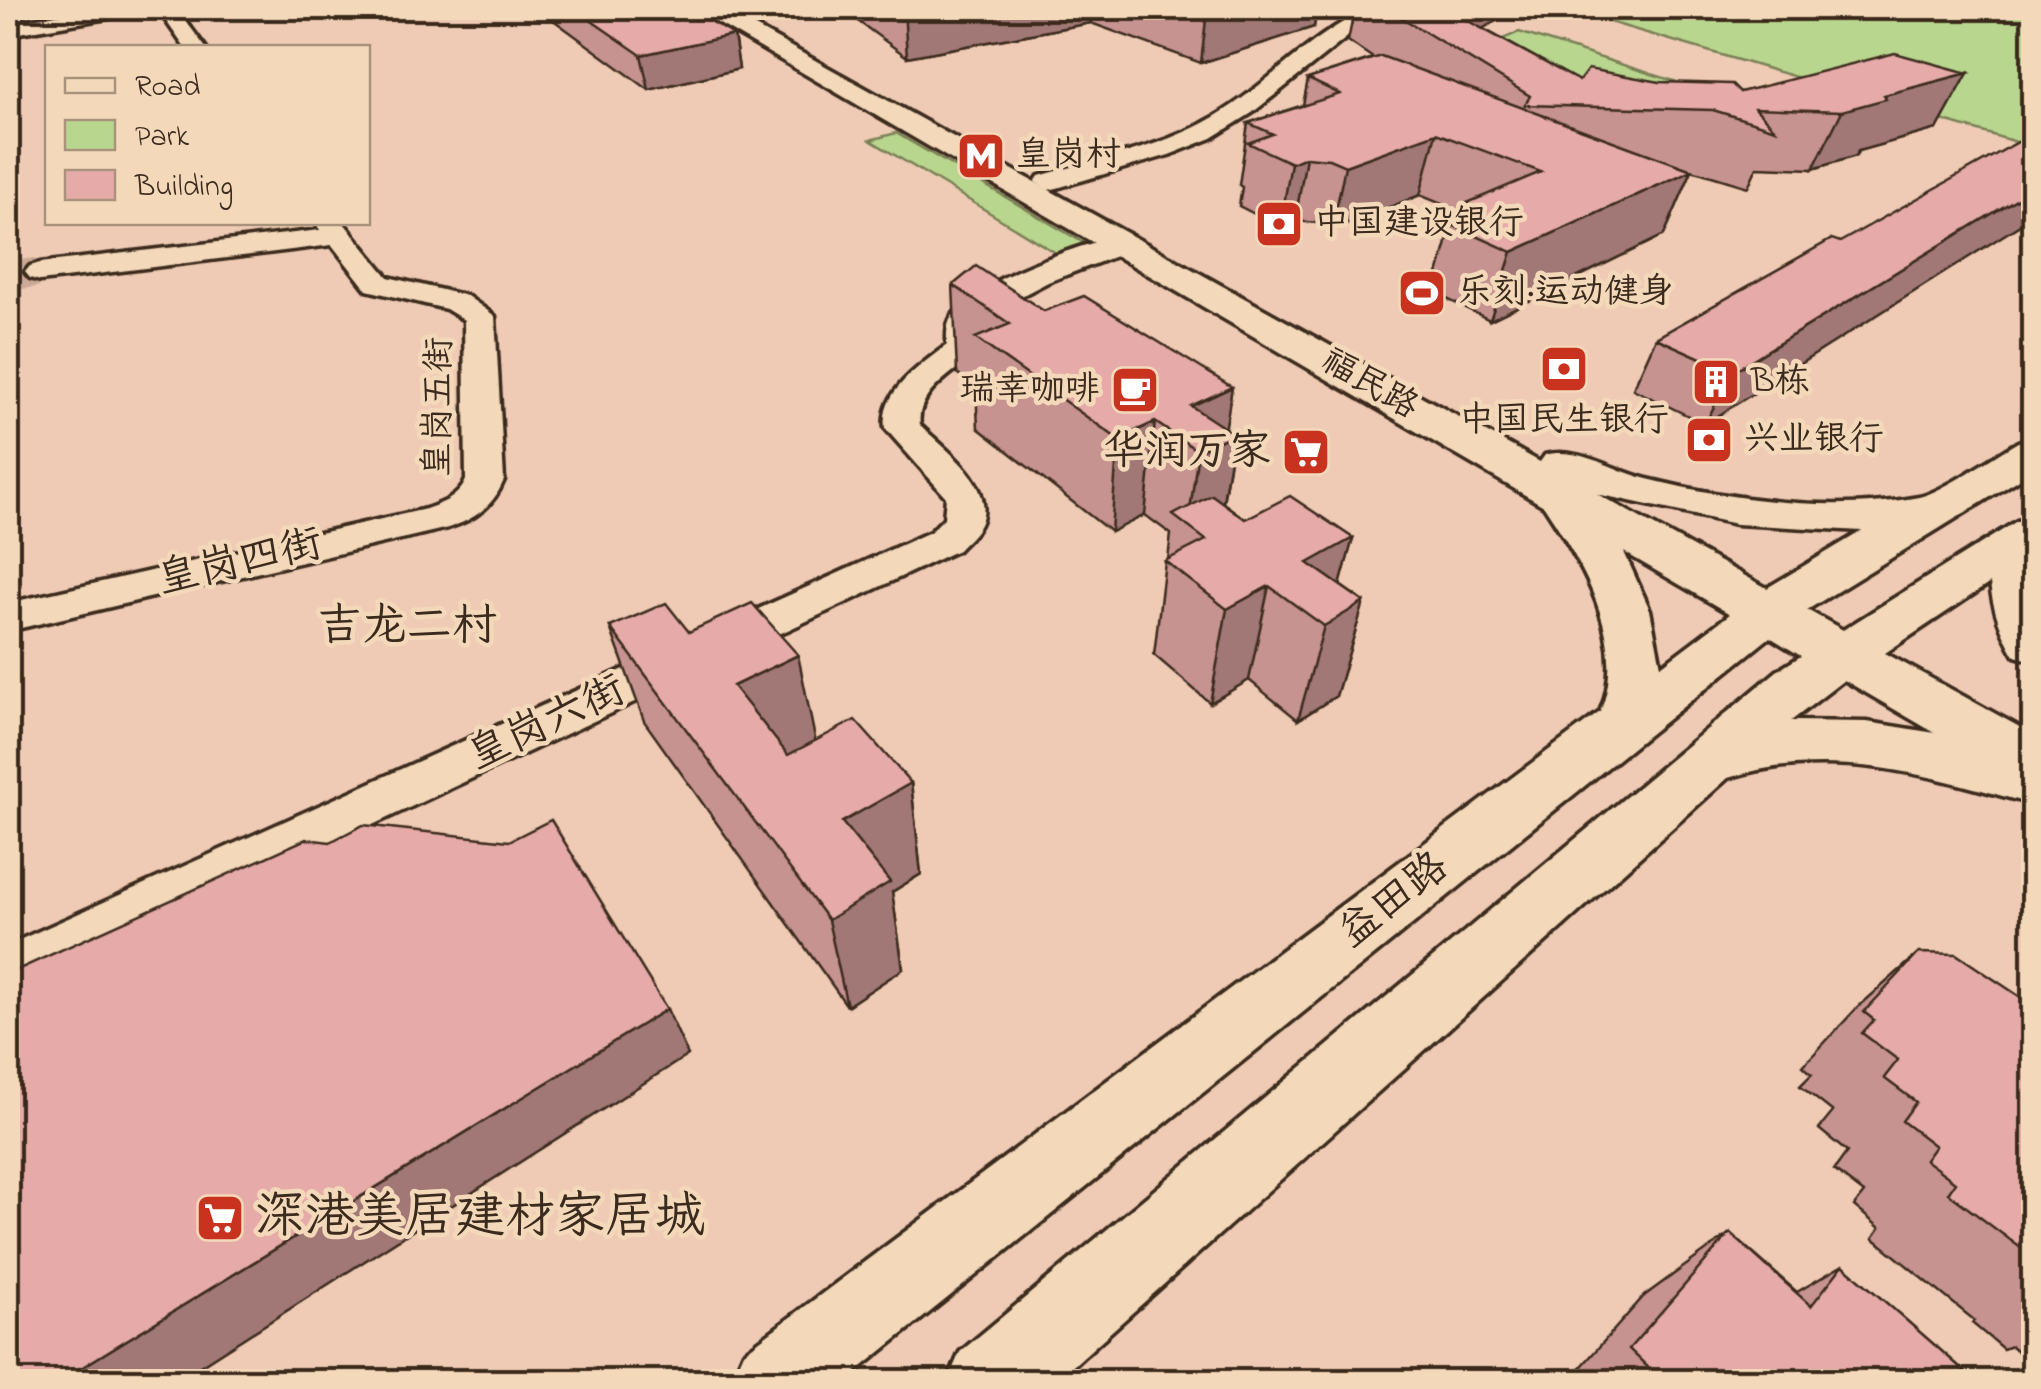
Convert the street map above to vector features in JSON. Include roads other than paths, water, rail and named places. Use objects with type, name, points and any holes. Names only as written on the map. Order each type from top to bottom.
[{"type":"main road","name":"福民路","points":[[704,8],[1121,244],[1547,472]]},
{"type":"main road","name":"福民路","points":[[731,8],[1048,182],[1547,472],[1858,646],[2034,763]]},
{"type":"main road","name":"益田路","points":[[774,1382],[1781,603],[2034,451]]},
{"type":"main road","points":[[1547,472],[1643,492],[1795,515],[1887,516],[1948,501]]},
{"type":"main road","points":[[1547,472],[1562,501],[1586,527],[1606,560],[1618,593],[1635,681],[1630,710],[1622,724]]},
{"type":"main road","points":[[2024,538],[2013,582],[2026,630],[2034,643]]},
{"type":"main road","points":[[990,1382],[1796,685],[2024,538]]},
{"type":"main road","name":"福民路","points":[[1858,646],[2034,725]]},
{"type":"main road","points":[[1701,764],[1741,749],[1782,742],[1842,742],[1909,750],[2034,782]]},
{"type":"street","points":[[8,29],[67,11],[130,8]]},
{"type":"street","points":[[166,8],[194,45]]},
{"type":"street","points":[[179,8],[206,45]]},
{"type":"street","points":[[1048,182],[1169,146],[1214,127],[1346,27],[1387,8]]},
{"type":"street","points":[[1316,17],[1346,27]]},
{"type":"street","points":[[40,272],[333,230]]},
{"type":"street","name":"皇岗五街","points":[[333,230],[378,284],[456,302],[479,316],[486,480],[482,492],[470,504]]},
{"type":"street","name":"皇岗六街","points":[[8,971],[944,541],[963,521],[965,497],[949,474],[903,428],[900,421],[904,407],[915,390],[962,348],[964,322],[972,312],[1041,274],[1121,244]]},
{"type":"street","name":"皇岗四街","points":[[8,617],[434,519],[470,504]]},
{"type":"tunnel","points":[[8,276],[40,272]]},
{"type":"place","name":"皇岗村","points":[[981,156]]},
{"type":"place","name":"中国建设银行","points":[[1279,224]]},
{"type":"place","name":"乐刻·运动健身","points":[[1422,293]]},
{"type":"place","name":"中国民生银行","points":[[1564,369]]},
{"type":"place","name":"B栋","points":[[1716,382]]},
{"type":"place","name":"瑞幸咖啡","points":[[1135,390]]},
{"type":"place","name":"兴业银行","points":[[1709,440]]},
{"type":"place","name":"华润万家","points":[[1306,452]]},
{"type":"place","name":"深港美居建材家居城","points":[[220,1218]]},
{"type":"district","name":"吉龙二村","points":[[407,628]]}]
